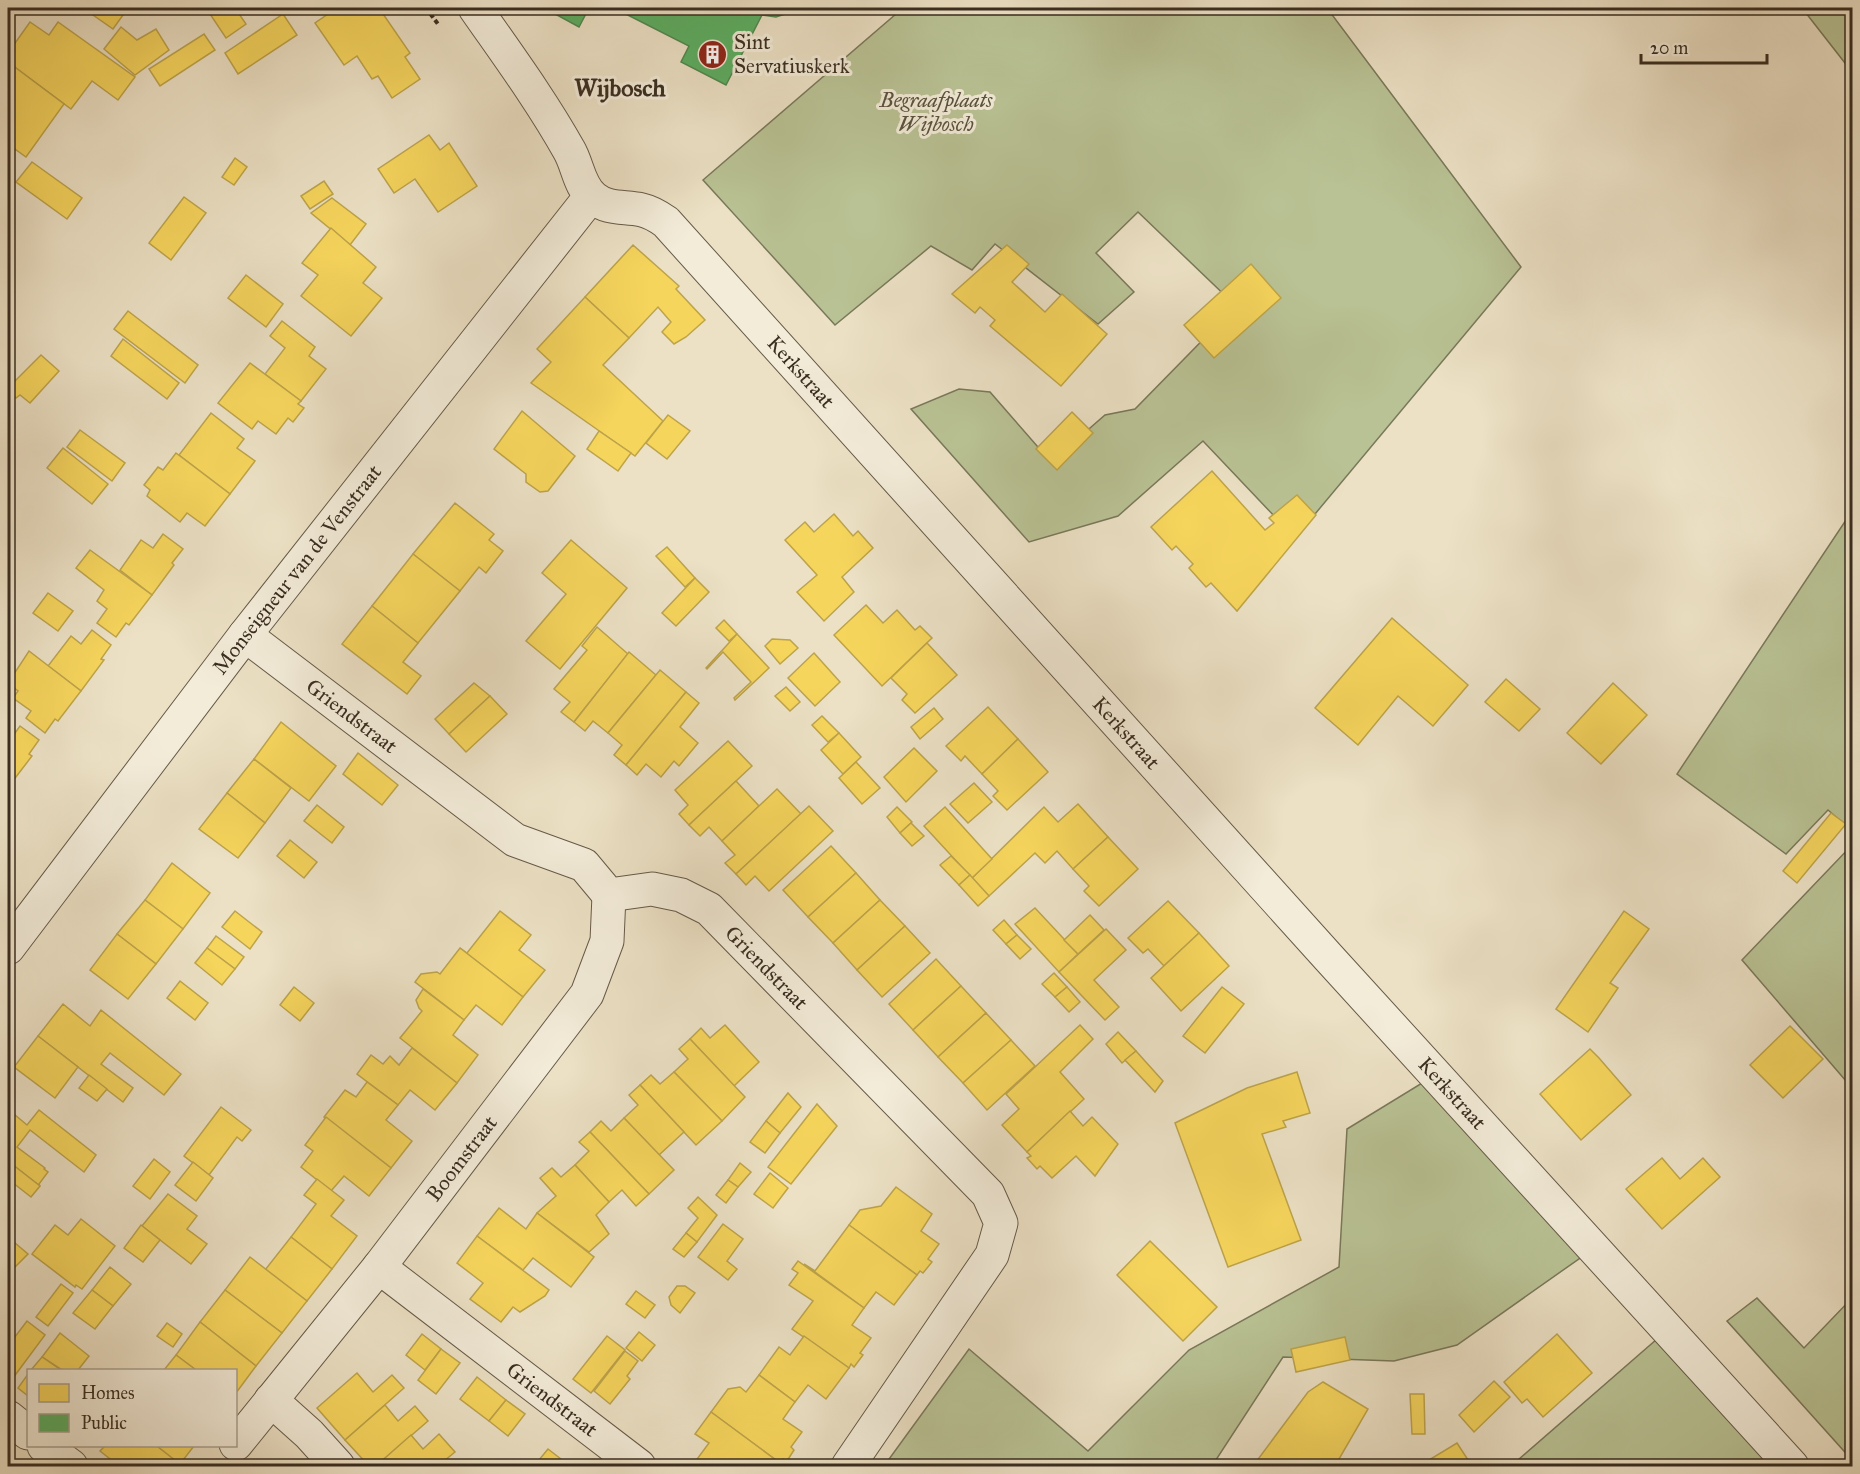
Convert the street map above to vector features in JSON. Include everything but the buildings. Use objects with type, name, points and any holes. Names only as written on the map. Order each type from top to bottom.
[{"type":"street","points":[[476,8],[569,149],[584,187],[591,196]]},
{"type":"street","name":"Monseigneur van de Venstraat","points":[[8,948],[245,635],[591,196]]},
{"type":"street","name":"Kerkstraat","points":[[591,196],[609,207],[640,209],[666,222],[1791,1467]]},
{"type":"street","name":"Griendstraat","points":[[245,635],[515,840],[584,865],[609,895],[652,889],[681,895],[709,909],[988,1194],[1001,1223],[992,1255],[848,1467]]},
{"type":"street","name":"Boomstraat","points":[[237,1442],[379,1267],[587,994],[607,941],[609,895]]},
{"type":"street","name":"Griendstraat","points":[[379,1267],[639,1467]]},
{"type":"street","points":[[271,1400],[309,1434],[338,1467]]},
{"type":"street","points":[[8,1417],[27,1432]]},
{"type":"street","points":[[45,1447],[71,1467]]},
{"type":"street","name":"Boomstraat","points":[[218,1467],[233,1447]]},
{"type":"green space","name":"Begraafplaats Wijbosch","points":[[903,8],[1327,8],[1521,267],[1295,538],[1203,441],[1118,516],[1029,542],[911,409],[959,389],[990,392],[1051,462],[1105,415],[1135,409],[1236,306],[1138,212],[1096,253],[1134,292],[1098,324],[995,244],[972,270],[931,246],[835,325],[703,180]]},
{"type":"green space","points":[[1802,8],[1852,8],[1852,72]]},
{"type":"green space","points":[[1852,511],[1852,831],[1828,810],[1786,854],[1677,774]]},
{"type":"green space","points":[[1852,845],[1852,1088],[1742,960]]},
{"type":"green space","points":[[1427,1080],[1583,1256],[1457,1345],[1394,1361],[1283,1357],[1212,1466],[884,1466],[969,1349],[1088,1451],[1189,1350],[1339,1267],[1347,1129]]},
{"type":"green space","points":[[1757,1298],[1804,1348],[1852,1298],[1852,1460],[1727,1321]]},
{"type":"green space","points":[[1657,1339],[1772,1466],[1511,1466]]},
{"type":"place","name":"Sint Servatiuskerk","points":[[713,54]]},
{"type":"district","name":"Wijbosch","points":[[620,88]]}]
